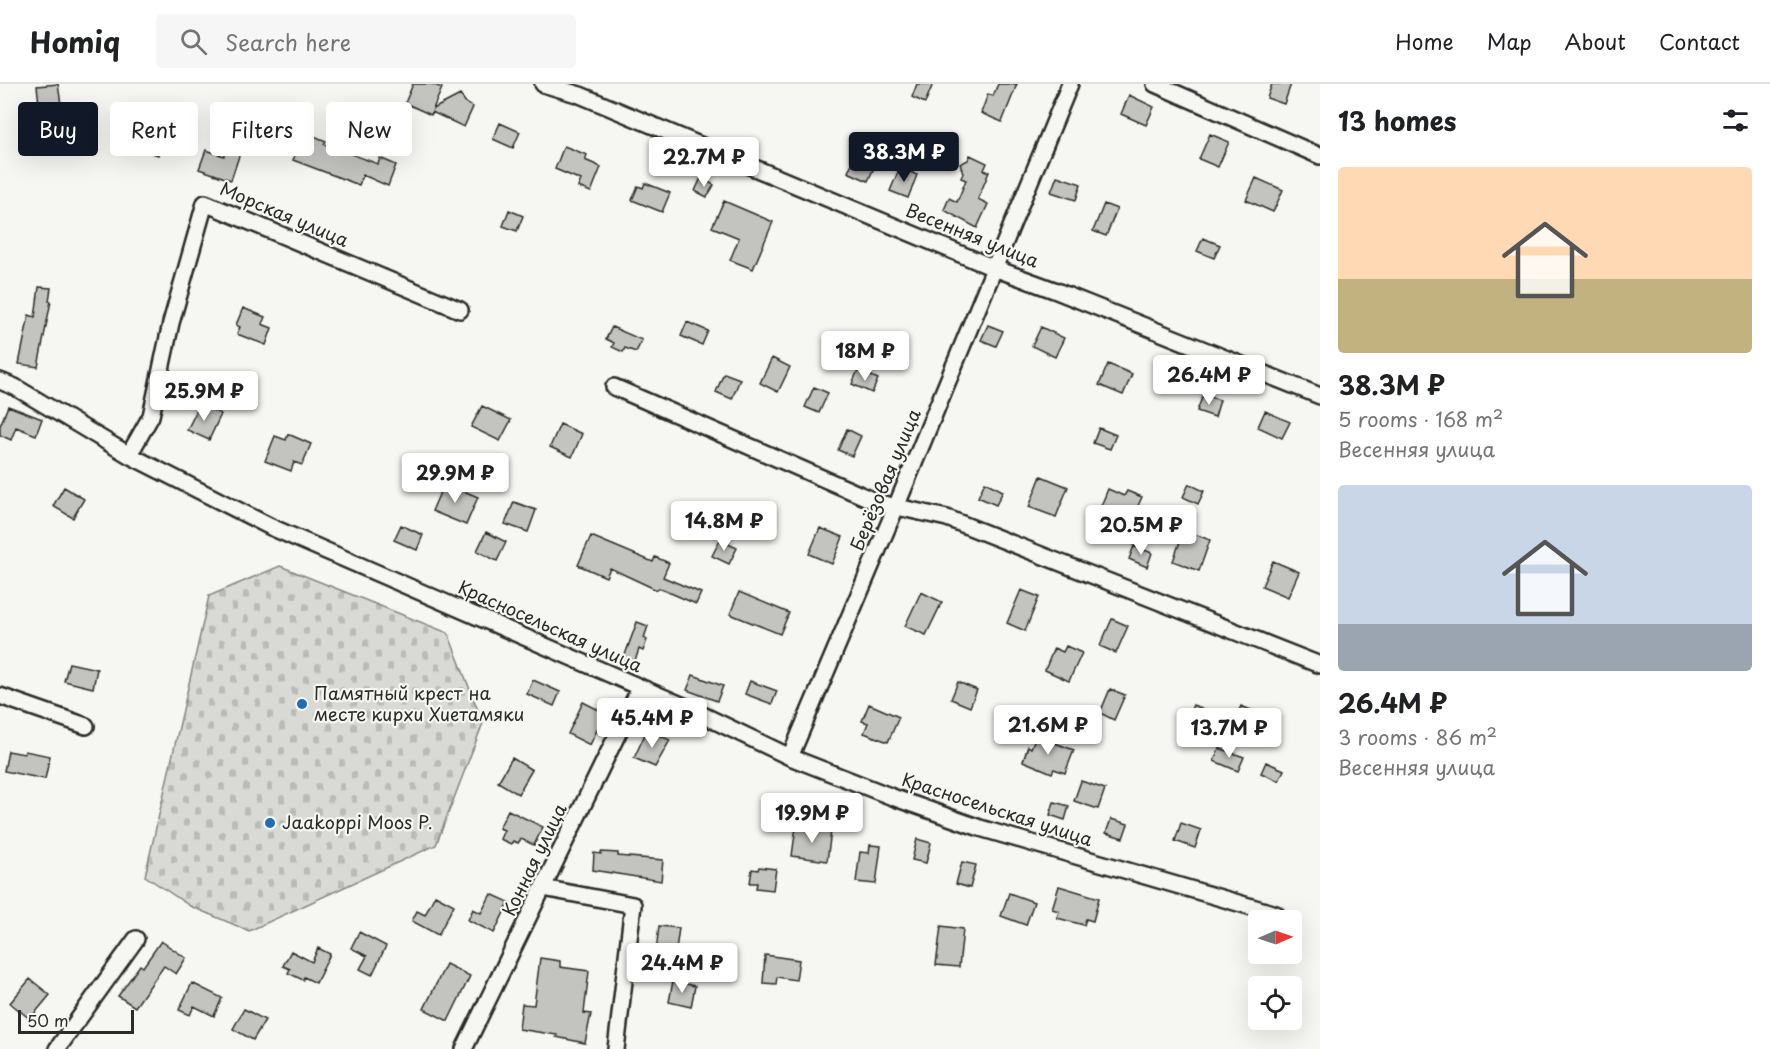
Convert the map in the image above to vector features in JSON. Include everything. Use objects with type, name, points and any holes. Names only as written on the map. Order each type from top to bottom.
[{"type":"street","name":"Весенняя улица","points":[[543,84],[580,95],[994,268],[1320,396]]},
{"type":"street","name":"Берёзовая улица","points":[[790,757],[896,507],[1070,84]]},
{"type":"street","points":[[1155,84],[1320,156]]},
{"type":"street","name":"Морская улица","points":[[129,455],[151,416],[171,323],[205,203],[460,310]]},
{"type":"street","name":"Красносельская улица","points":[[0,381],[15,387],[129,455],[271,527],[688,708],[790,757],[980,828],[1262,910]]},
{"type":"street","points":[[614,387],[879,503],[947,518],[1320,665]]},
{"type":"street","name":"Конная улица","points":[[464,1049],[640,688]]},
{"type":"street","points":[[0,696],[86,726]]},
{"type":"street","points":[[543,888],[633,905],[616,1049]]},
{"type":"street","points":[[57,1049],[136,939]]},
{"type":"green space","points":[[280,566],[448,633],[483,723],[436,845],[249,931],[190,906],[145,876],[209,596]]},
{"type":"building","points":[[58,84],[61,102],[39,102],[37,86]]},
{"type":"building","points":[[413,84],[432,84],[442,88],[433,109],[460,95],[467,104],[473,107],[464,127],[432,112],[431,115],[412,106],[412,102],[405,102]]},
{"type":"building","points":[[917,84],[933,84],[925,103],[912,97]]},
{"type":"building","points":[[998,84],[1017,84],[1002,122],[981,113],[988,94],[993,96]]},
{"type":"building","points":[[1272,84],[1291,84],[1284,104],[1267,98]]},
{"type":"building","points":[[1129,95],[1154,107],[1146,125],[1121,114]]},
{"type":"building","points":[[500,123],[520,132],[513,148],[493,139]]},
{"type":"building","points":[[1210,134],[1229,142],[1218,167],[1199,159]]},
{"type":"building","points":[[314,136],[326,141],[324,144],[326,145],[326,156],[356,156],[378,164],[380,158],[396,165],[388,186],[363,175],[359,185],[293,160],[295,156],[314,156]]},
{"type":"building","points":[[862,141],[882,150],[868,181],[848,172]]},
{"type":"building","points":[[564,146],[587,155],[585,160],[601,167],[591,192],[578,187],[581,180],[555,169]]},
{"type":"building","points":[[206,150],[210,151],[210,156],[239,156],[231,180],[199,169]]},
{"type":"building","points":[[970,155],[987,163],[984,170],[989,172],[978,199],[988,204],[977,228],[944,210],[949,198],[957,202],[966,180],[961,178],[963,173],[960,164],[968,160]]},
{"type":"building","points":[[900,167],[917,175],[908,198],[890,191]]},
{"type":"building","points":[[1057,176],[1081,184],[1076,200],[1051,192]]},
{"type":"building","points":[[701,178],[714,185],[707,197],[695,191]]},
{"type":"building","points":[[1256,178],[1283,190],[1273,212],[1246,200]]},
{"type":"building","points":[[645,183],[670,193],[662,212],[632,200],[638,186],[643,188]]},
{"type":"building","points":[[724,201],[773,222],[753,269],[730,260],[739,238],[712,227]]},
{"type":"building","points":[[1104,204],[1117,209],[1106,236],[1093,231]]},
{"type":"building","points":[[509,210],[523,216],[517,231],[503,226]]},
{"type":"building","points":[[1203,238],[1220,245],[1214,258],[1197,251]]},
{"type":"building","points":[[39,287],[51,288],[49,301],[51,301],[38,367],[19,364],[29,315],[35,317]]},
{"type":"building","points":[[243,308],[265,317],[262,324],[272,328],[266,345],[237,334],[240,327],[236,325]]},
{"type":"building","points":[[687,322],[708,331],[702,345],[681,336]]},
{"type":"building","points":[[988,325],[1003,331],[996,346],[981,340]]},
{"type":"building","points":[[612,327],[642,340],[636,352],[625,348],[623,352],[612,347],[614,343],[606,339]]},
{"type":"building","points":[[1041,327],[1064,338],[1055,357],[1032,346]]},
{"type":"building","points":[[772,358],[790,367],[778,392],[760,383]]},
{"type":"building","points":[[1108,364],[1132,374],[1123,395],[1099,385]]},
{"type":"building","points":[[858,370],[878,379],[872,393],[852,384]]},
{"type":"building","points":[[724,373],[740,379],[732,399],[716,392]]},
{"type":"building","points":[[814,387],[828,393],[819,413],[805,407]]},
{"type":"building","points":[[1203,395],[1220,400],[1215,417],[1197,411]]},
{"type":"building","points":[[200,404],[221,414],[209,440],[187,430]]},
{"type":"building","points":[[8,406],[42,419],[36,435],[16,427],[11,440],[0,435],[0,426]]},
{"type":"building","points":[[482,406],[511,420],[500,441],[471,427]]},
{"type":"building","points":[[1265,411],[1290,422],[1282,438],[1258,427]]},
{"type":"building","points":[[560,424],[582,434],[572,457],[550,447]]},
{"type":"building","points":[[1099,428],[1116,435],[1110,449],[1093,443]]},
{"type":"building","points":[[847,429],[861,436],[852,456],[838,450]]},
{"type":"building","points":[[288,434],[311,444],[302,465],[294,462],[291,471],[265,461],[275,436],[286,440]]},
{"type":"building","points":[[1041,476],[1068,487],[1056,517],[1029,507]]},
{"type":"building","points":[[985,482],[1003,491],[996,505],[978,497]]},
{"type":"building","points":[[444,483],[478,497],[466,525],[432,511]]},
{"type":"building","points":[[1189,484],[1204,491],[1198,504],[1183,497]]},
{"type":"building","points":[[64,487],[84,499],[73,518],[53,506]]},
{"type":"building","points":[[1108,489],[1124,496],[1127,491],[1142,497],[1125,530],[1096,518]]},
{"type":"building","points":[[514,502],[536,510],[528,532],[505,524]]},
{"type":"building","points":[[401,525],[423,535],[417,550],[394,540]]},
{"type":"building","points":[[820,528],[843,537],[832,564],[809,554]]},
{"type":"building","points":[[1184,530],[1210,540],[1199,571],[1173,561]]},
{"type":"building","points":[[486,532],[506,542],[497,561],[477,551]]},
{"type":"building","points":[[591,536],[653,562],[655,557],[669,563],[663,577],[701,593],[696,604],[659,588],[657,590],[610,568],[606,577],[578,565]]},
{"type":"building","points":[[720,540],[737,548],[729,564],[712,556]]},
{"type":"building","points":[[1134,546],[1152,553],[1147,567],[1129,559]]},
{"type":"building","points":[[1273,561],[1299,572],[1288,597],[1262,586]]},
{"type":"building","points":[[1021,590],[1039,597],[1025,631],[1007,623]]},
{"type":"building","points":[[739,592],[789,613],[780,634],[730,614]]},
{"type":"building","points":[[921,592],[942,602],[926,635],[905,626]]},
{"type":"building","points":[[1112,619],[1128,626],[1116,653],[1100,646]]},
{"type":"building","points":[[637,622],[648,626],[644,638],[647,640],[643,651],[639,649],[633,667],[622,663]]},
{"type":"building","points":[[1066,646],[1082,653],[1069,681],[1045,670],[1054,648],[1063,652]]},
{"type":"building","points":[[69,663],[97,669],[93,688],[64,681]]},
{"type":"building","points":[[693,675],[723,686],[717,701],[687,690]]},
{"type":"building","points":[[533,680],[560,692],[554,706],[527,694]]},
{"type":"building","points":[[750,681],[777,691],[772,704],[745,694]]},
{"type":"building","points":[[958,682],[977,690],[970,707],[951,699]]},
{"type":"building","points":[[1110,689],[1125,695],[1114,720],[1100,713]]},
{"type":"building","points":[[583,702],[605,713],[590,745],[568,734]]},
{"type":"building","points":[[869,704],[899,717],[888,742],[864,733],[868,723],[862,721]]},
{"type":"building","points":[[1193,705],[1213,713],[1208,727],[1187,719]]},
{"type":"building","points":[[1241,706],[1261,714],[1256,728],[1235,720]]},
{"type":"building","points":[[647,730],[670,740],[655,767],[634,758]]},
{"type":"building","points":[[1036,736],[1074,750],[1065,773],[1054,769],[1052,773],[1023,761],[1028,746],[1031,748]]},
{"type":"building","points":[[1219,748],[1244,757],[1238,771],[1214,761]]},
{"type":"building","points":[[8,751],[24,754],[25,751],[50,756],[45,779],[4,771]]},
{"type":"building","points":[[512,758],[532,770],[518,794],[498,782]]},
{"type":"building","points":[[1266,762],[1284,770],[1279,781],[1261,773]]},
{"type":"building","points":[[1081,781],[1105,789],[1098,809],[1074,801]]},
{"type":"building","points":[[1054,802],[1069,806],[1065,820],[1050,815]]},
{"type":"building","points":[[508,810],[543,827],[534,845],[521,839],[518,843],[513,841],[511,844],[500,839],[504,830],[499,828]]},
{"type":"building","points":[[1111,819],[1128,824],[1123,838],[1106,833]]},
{"type":"building","points":[[1181,823],[1201,830],[1195,848],[1175,841]]},
{"type":"building","points":[[796,826],[831,831],[827,861],[792,856]]},
{"type":"building","points":[[917,839],[931,843],[926,863],[912,860]]},
{"type":"building","points":[[870,845],[881,846],[876,884],[856,882],[860,852],[869,853]]},
{"type":"building","points":[[601,852],[663,860],[661,881],[593,870],[594,853],[601,854]]},
{"type":"building","points":[[962,862],[976,865],[970,888],[956,884]]},
{"type":"building","points":[[759,867],[776,869],[773,890],[756,888],[757,883],[750,883],[752,869],[758,870]]},
{"type":"building","points":[[1059,886],[1099,898],[1093,921],[1086,919],[1084,925],[1057,918],[1059,911],[1052,909]]},
{"type":"building","points":[[1009,893],[1034,902],[1026,925],[1001,916]]},
{"type":"building","points":[[491,894],[509,902],[494,933],[468,920],[473,909],[481,913]]},
{"type":"building","points":[[435,895],[454,905],[438,935],[412,921],[417,911],[425,915]]},
{"type":"building","points":[[659,926],[679,928],[676,950],[685,951],[684,963],[655,959]]},
{"type":"building","points":[[941,926],[963,929],[959,967],[936,965]]},
{"type":"building","points":[[359,932],[386,946],[372,975],[360,969],[367,956],[351,948]]},
{"type":"building","points":[[161,941],[186,958],[176,974],[164,966],[135,1007],[118,996],[140,965],[143,967]]},
{"type":"building","points":[[318,948],[330,954],[316,983],[288,973],[290,969],[283,966],[291,951],[312,962]]},
{"type":"building","points":[[765,955],[799,960],[796,980],[777,977],[776,984],[763,983]]},
{"type":"building","points":[[540,958],[560,961],[560,967],[589,971],[584,1013],[591,1014],[585,1043],[556,1037],[557,1035],[519,1029],[522,1004],[534,1005]]},
{"type":"building","points":[[446,964],[470,976],[448,1021],[424,1009]]},
{"type":"building","points":[[30,979],[50,995],[30,1019],[10,1003]]},
{"type":"building","points":[[673,981],[695,986],[691,1007],[669,1002]]},
{"type":"building","points":[[192,983],[222,998],[214,1016],[194,1006],[190,1015],[179,1010]]},
{"type":"building","points":[[244,1009],[265,1020],[253,1040],[233,1029]]},
{"type":"place","name":"Памятный крест на месте кирхи Хиетамяки","points":[[302,704]]},
{"type":"place","name":"Jaakoppi Moos P.","points":[[270,823]]}]
